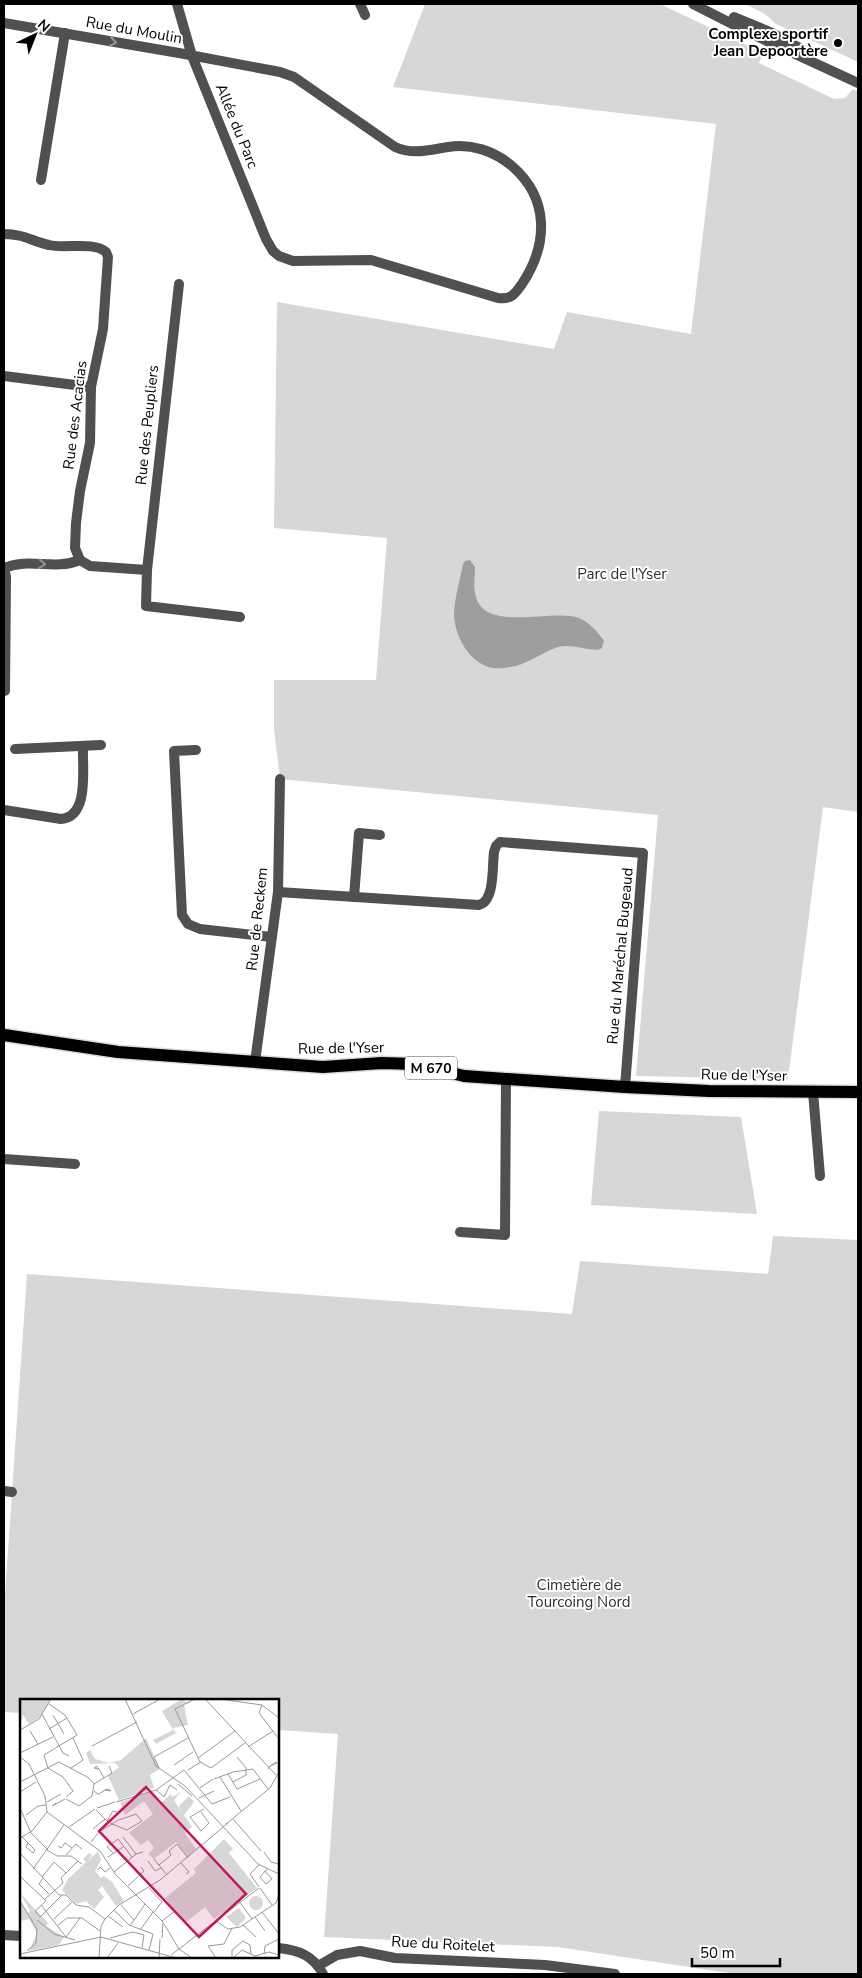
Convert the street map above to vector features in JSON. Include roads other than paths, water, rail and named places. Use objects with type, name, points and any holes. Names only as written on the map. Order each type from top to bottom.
[{"type":"main road","name":"Rue de l'Yser","points":[[4,1035],[118,1052],[323,1067],[372,1063],[414,1064],[464,1076],[625,1087],[709,1091],[858,1092]]},
{"type":"street","name":"Allée du Parc","points":[[176,4],[192,56],[266,239],[278,256],[293,260],[371,260],[498,298],[508,298],[515,295]]},
{"type":"street","points":[[360,4],[365,15]]},
{"type":"street","points":[[693,4],[754,35],[858,83]]},
{"type":"street","points":[[706,4],[770,32],[858,76]]},
{"type":"street","name":"Rue du Moulin","points":[[4,23],[286,74],[302,82],[403,151],[418,152],[449,146],[466,146],[486,150],[511,166],[525,180],[534,195],[540,212],[541,230],[537,258],[515,295]]},
{"type":"street","points":[[41,180],[65,33]]},
{"type":"street","name":"Rue des Acacias","points":[[4,234],[24,236],[49,245],[98,247],[106,252],[107,265],[103,329],[92,387],[90,443],[80,491],[75,532],[75,548],[80,560]]},
{"type":"street","name":"Rue des Peupliers","points":[[179,284],[147,570],[146,606],[240,617]]},
{"type":"street","points":[[4,376],[92,387]]},
{"type":"street","points":[[5,691],[6,577],[4,568],[24,562],[63,566],[80,560],[90,566],[147,570]]},
{"type":"street","points":[[15,749],[101,745]]},
{"type":"street","points":[[4,810],[61,819],[74,814],[81,800],[83,746]]},
{"type":"street","points":[[196,750],[174,751],[182,916],[188,924],[200,929],[271,937]]},
{"type":"street","name":"Rue de Reckem","points":[[255,1062],[278,892],[280,779]]},
{"type":"street","points":[[354,897],[359,833],[380,835]]},
{"type":"street","name":"Rue du Maréchal Bugeaud","points":[[278,892],[475,905],[482,904],[489,896],[494,852],[500,842],[643,852],[625,1087]]},
{"type":"street","points":[[460,1232],[506,1235],[506,1079]]},
{"type":"street","points":[[813,1092],[820,1176]]},
{"type":"street","points":[[4,1159],[75,1164]]},
{"type":"street","points":[[4,1935],[20,1936]]},
{"type":"street","name":"Rue du Roitelet","points":[[279,1948],[290,1949],[304,1954],[321,1970],[337,1955],[360,1951],[395,1958],[545,1965],[615,1974]]},
{"type":"place","name":"Complexe sportif Jean Depoortère","points":[[838,43]]},
{"type":"park label","name":"Parc de l'Yser","points":[[622,574]]},
{"type":"park label","name":"Cimetière de Tourcoing Nord","points":[[579,1594]]}]
